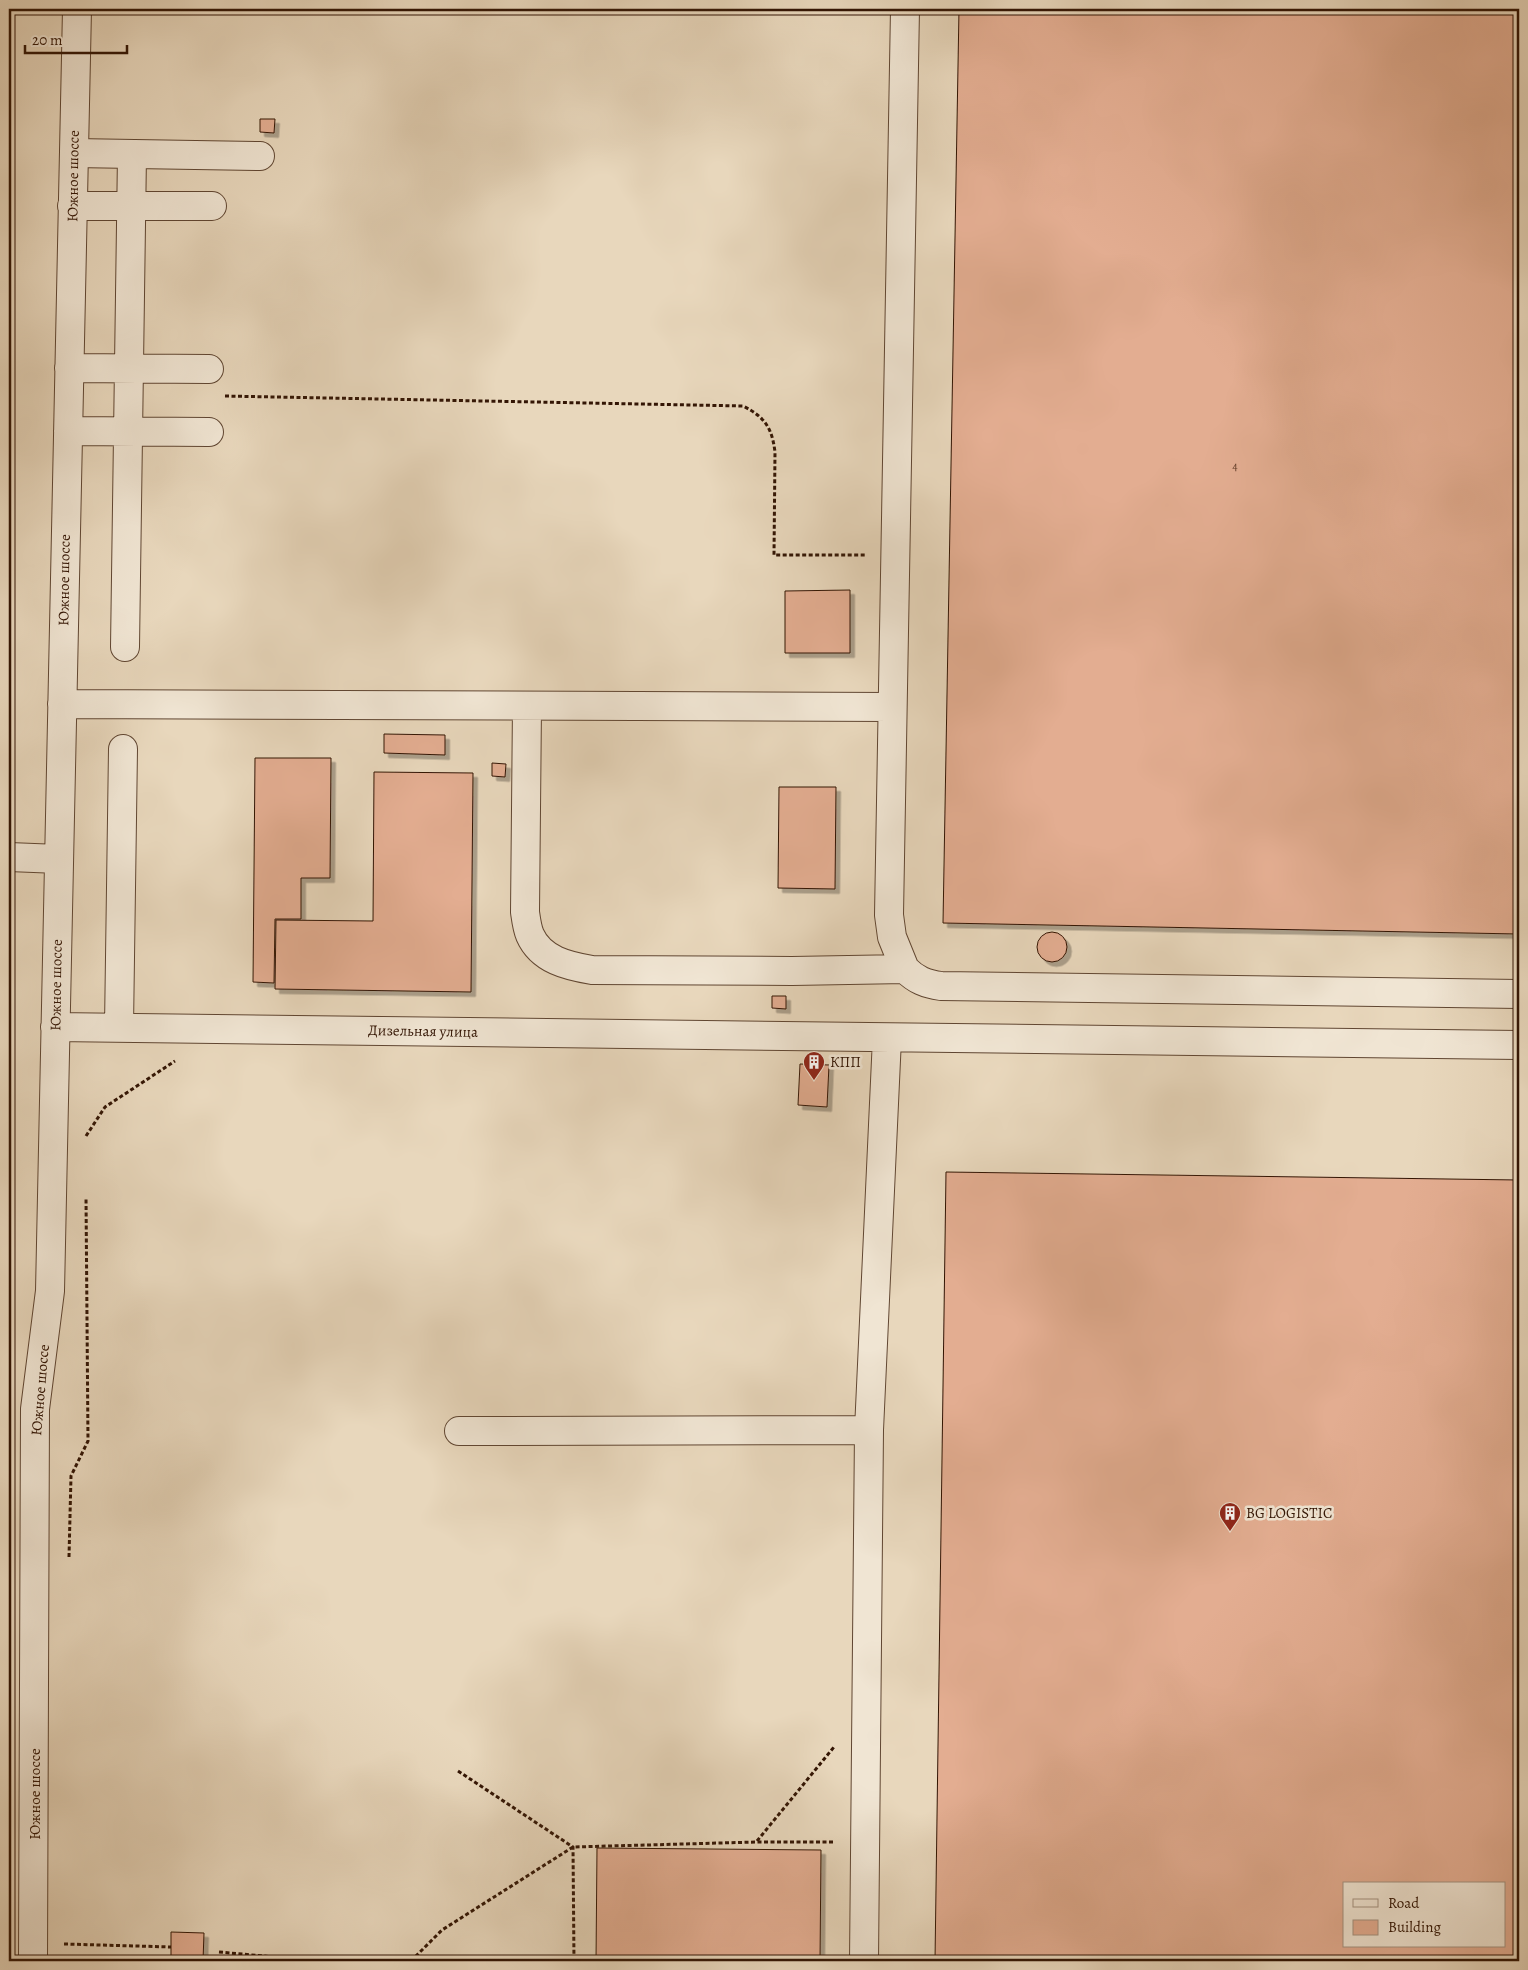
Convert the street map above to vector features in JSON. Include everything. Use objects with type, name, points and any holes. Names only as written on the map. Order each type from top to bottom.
[{"type":"street","name":"Южное шоссе","points":[[34,1952],[35,1409],[50,1291],[77,9]]},
{"type":"street","points":[[905,9],[888,915],[892,937],[905,969],[914,978],[926,984],[941,986],[1519,994]]},
{"type":"street","points":[[74,153],[260,156]]},
{"type":"street","points":[[125,647],[132,154]]},
{"type":"street","points":[[72,206],[212,206]]},
{"type":"street","points":[[69,368],[209,369]]},
{"type":"street","points":[[68,431],[209,432]]},
{"type":"street","points":[[62,704],[892,707]]},
{"type":"street","points":[[526,706],[525,912],[530,936],[546,956],[567,966],[592,970],[792,971],[905,969]]},
{"type":"street","points":[[119,1027],[123,749]]},
{"type":"street","points":[[9,857],[59,859]]},
{"type":"street","name":"Дизельная улица","points":[[55,1027],[184,1027],[887,1038],[1519,1045]]},
{"type":"street","points":[[864,1961],[869,1430],[887,1038]]},
{"type":"street","points":[[459,1431],[869,1430]]},
{"type":"path","points":[[217,396],[743,406],[756,413],[767,424],[773,437],[775,452],[774,555],[868,554]]},
{"type":"path","points":[[86,1145],[86,1136],[105,1107],[177,1060],[184,1027]]},
{"type":"path","points":[[68,1564],[71,1476],[88,1441],[86,1195]]},
{"type":"path","points":[[757,1842],[837,1743]]},
{"type":"path","points":[[458,1771],[573,1847]]},
{"type":"path","points":[[411,1961],[442,1930],[573,1847],[757,1842],[839,1842]]},
{"type":"path","points":[[573,1847],[574,1961]]},
{"type":"path","points":[[34,1952],[171,1947]]},
{"type":"path","points":[[219,1952],[320,1961]]},
{"type":"building","points":[[959,9],[1519,9],[1519,934],[943,923]]},
{"type":"building","points":[[260,119],[275,119],[274,133],[260,132]]},
{"type":"building","points":[[850,590],[850,653],[785,653],[785,591]]},
{"type":"building","points":[[384,734],[445,735],[445,755],[384,753]]},
{"type":"building","points":[[255,758],[331,758],[330,878],[301,878],[301,919],[275,919],[274,983],[253,982]]},
{"type":"building","points":[[492,763],[506,764],[505,777],[492,776]]},
{"type":"building","points":[[374,772],[473,773],[471,992],[275,989],[276,920],[373,921]]},
{"type":"building","points":[[779,787],[836,787],[835,889],[778,888]]},
{"type":"building","points":[[1052,932],[1063,936],[1067,947],[1063,958],[1052,962],[1041,958],[1037,947],[1041,936]]},
{"type":"building","points":[[772,996],[786,996],[786,1009],[772,1008]]},
{"type":"building","name":"КПП","points":[[800,1064],[829,1065],[827,1107],[798,1105]]},
{"type":"building","name":"BG LOGISTIC","points":[[946,1172],[1519,1180],[1519,1961],[935,1961]]},
{"type":"building","points":[[597,1848],[821,1850],[820,1961],[596,1961]]},
{"type":"building","points":[[171,1932],[204,1933],[203,1961],[171,1961]]},
{"type":"place","name":"КПП","points":[[814,1081]]},
{"type":"place","name":"BG LOGISTIC","points":[[1230,1532]]}]
